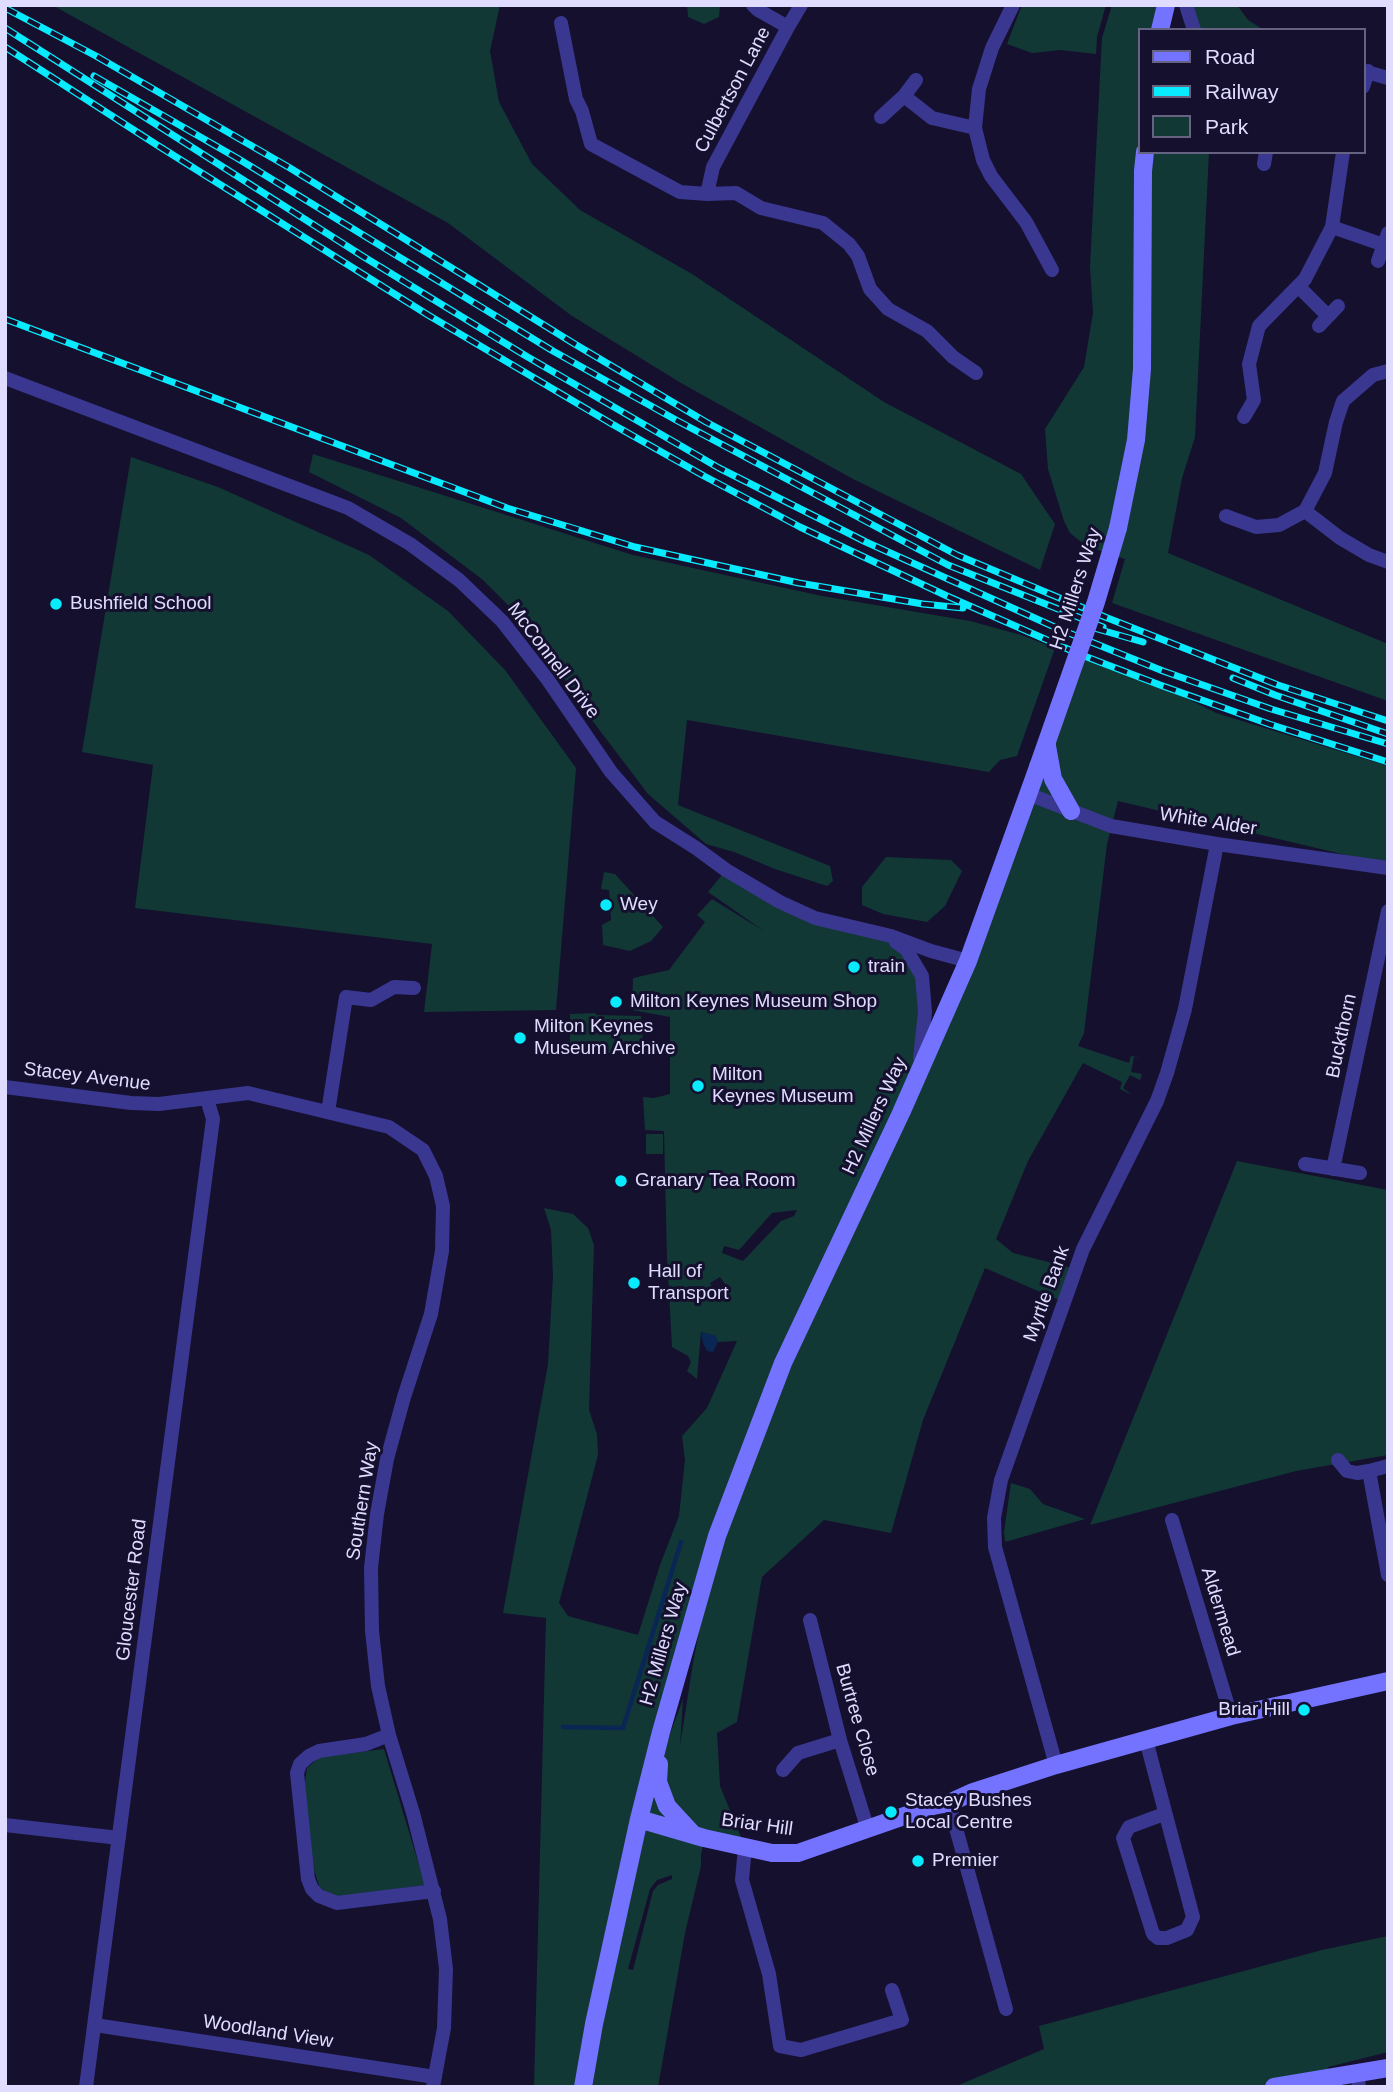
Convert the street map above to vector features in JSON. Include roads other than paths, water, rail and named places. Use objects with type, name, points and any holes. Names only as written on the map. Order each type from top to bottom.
[{"type":"street","points":[[753,5],[788,27]]},
{"type":"street","name":"Culbertson Lane","points":[[707,194],[713,167],[801,5]]},
{"type":"street","points":[[1013,5],[992,48],[979,89],[975,128],[983,160],[991,176],[1026,222],[1052,271]]},
{"type":"street","points":[[1156,5],[1159,28]]},
{"type":"street","points":[[1160,28],[1166,5]]},
{"type":"street","points":[[1186,5],[1193,28]]},
{"type":"street","points":[[561,23],[576,99],[591,145],[680,192],[736,193],[761,208],[823,223],[849,244],[858,256],[870,289],[888,309],[927,331],[953,357],[976,373]]},
{"type":"street","points":[[1366,71],[1388,78]]},
{"type":"street","points":[[881,117],[904,96],[916,80]]},
{"type":"street","points":[[904,96],[932,118],[975,128]]},
{"type":"street","name":"H2 Millers Way","points":[[583,2087],[594,2024],[639,1819],[717,1536],[783,1363],[968,961],[1096,602],[1118,528],[1136,440],[1142,369],[1145,154]]},
{"type":"street","points":[[1244,417],[1254,400],[1249,364],[1259,326],[1305,279],[1332,228],[1338,154]]},
{"type":"street","points":[[1332,228],[1386,239],[1378,261]]},
{"type":"street","points":[[1298,286],[1328,316]]},
{"type":"street","points":[[1226,516],[1256,527],[1279,525],[1305,512],[1325,473],[1343,401],[1373,375],[1388,371]]},
{"type":"street","name":"McConnell Drive","points":[[5,378],[348,508],[410,544],[459,580],[502,621],[548,680],[611,772],[655,822],[726,870],[780,902],[815,918],[886,935],[968,961]]},
{"type":"street","points":[[1305,512],[1340,538],[1369,555],[1388,562]]},
{"type":"street","points":[[1047,742],[1053,779],[1071,811]]},
{"type":"street","name":"White Alder","points":[[1028,794],[1111,826],[1388,868]]},
{"type":"street","name":"Myrtle Bank","points":[[1056,1765],[995,1547],[994,1518],[1001,1479],[1083,1249],[1157,1101],[1167,1073],[1185,1009],[1217,844]]},
{"type":"street","name":"Buckthorn","points":[[1333,1169],[1388,911]]},
{"type":"street","points":[[886,935],[906,949],[922,976],[925,1012],[918,1073]]},
{"type":"street","points":[[328,1112],[346,997],[371,1000],[394,987],[414,988]]},
{"type":"street","name":"Stacey Avenue","points":[[5,1087],[131,1103],[159,1104],[207,1099]]},
{"type":"street","name":"Southern Way","points":[[207,1099],[248,1093],[389,1127],[423,1150],[436,1176],[443,1206],[442,1251],[431,1314],[387,1459],[370,1568],[372,1631],[378,1686],[440,1919],[446,1969],[444,2028],[434,2082]]},
{"type":"street","name":"Gloucester Road","points":[[86,2087],[213,1119],[207,1099]]},
{"type":"street","points":[[1305,1164],[1360,1173]]},
{"type":"street","points":[[1338,1460],[1347,1471],[1357,1473],[1388,1466]]},
{"type":"street","points":[[1369,1471],[1388,1576]]},
{"type":"street","name":"Aldermead","points":[[1171,1520],[1231,1716]]},
{"type":"street","name":"Burtree Close","points":[[810,1620],[868,1830]]},
{"type":"street","name":"Briar Hill","points":[[639,1819],[772,1853],[798,1853],[1056,1765],[1231,1716],[1388,1681]]},
{"type":"street","points":[[661,1732],[658,1782],[667,1806],[694,1835]]},
{"type":"street","points":[[389,1735],[366,1744],[319,1751],[300,1764],[297,1773],[308,1879],[319,1896],[337,1903],[434,1891]]},
{"type":"street","points":[[783,1770],[798,1753],[841,1740]]},
{"type":"street","points":[[1146,1740],[1193,1917],[1186,1930],[1167,1938],[1157,1938],[1153,1934],[1123,1838],[1129,1827],[1164,1814]]},
{"type":"street","points":[[949,1803],[1006,2009]]},
{"type":"street","points":[[5,1825],[120,1838]]},
{"type":"street","points":[[746,1847],[742,1880],[769,1974],[780,2046],[801,2050],[902,2020],[892,1990]]},
{"type":"street","name":"Woodland View","points":[[95,2025],[434,2082]]},
{"type":"street","points":[[1274,2087],[1358,2079],[1388,2068]]},
{"type":"water","points":[[701,1332],[716,1336],[718,1342],[713,1352],[707,1351]]},
{"type":"waterway","points":[[563,1727],[623,1728],[681,1542]]},
{"type":"railway","points":[[5,8],[96,56],[290,168],[706,422],[957,555],[1278,685],[1388,721]]},
{"type":"railway","points":[[5,28],[364,257],[526,356],[719,468],[866,542],[1059,629],[1163,671],[1271,709],[1388,744]]},
{"type":"railway","points":[[5,47],[428,315],[612,424],[800,527],[1079,654],[1269,724],[1388,762]]},
{"type":"railway","points":[[94,76],[237,158],[553,351],[676,420],[948,565],[1103,627]]},
{"type":"railway","points":[[5,319],[507,508],[635,547],[799,583],[963,608]]},
{"type":"railway","points":[[1094,628],[1143,642]]},
{"type":"railway","points":[[1233,678],[1388,734]]},
{"type":"place","name":"Bushfield School","points":[[56,604]]},
{"type":"place","name":"Wey","points":[[606,905]]},
{"type":"place","name":"train","points":[[854,967]]},
{"type":"place","name":"Milton Keynes Museum Shop","points":[[616,1002]]},
{"type":"place","name":"Milton Keynes Museum Archive","points":[[520,1038]]},
{"type":"place","name":"Milton Keynes Museum","points":[[698,1086]]},
{"type":"place","name":"Granary Tea Room","points":[[621,1181]]},
{"type":"place","name":"Hall of Transport","points":[[634,1283]]},
{"type":"place","name":"Briar Hill","points":[[1304,1710]]},
{"type":"place","name":"Stacey Bushes Local Centre","points":[[891,1812]]},
{"type":"place","name":"Premier","points":[[918,1861]]}]
